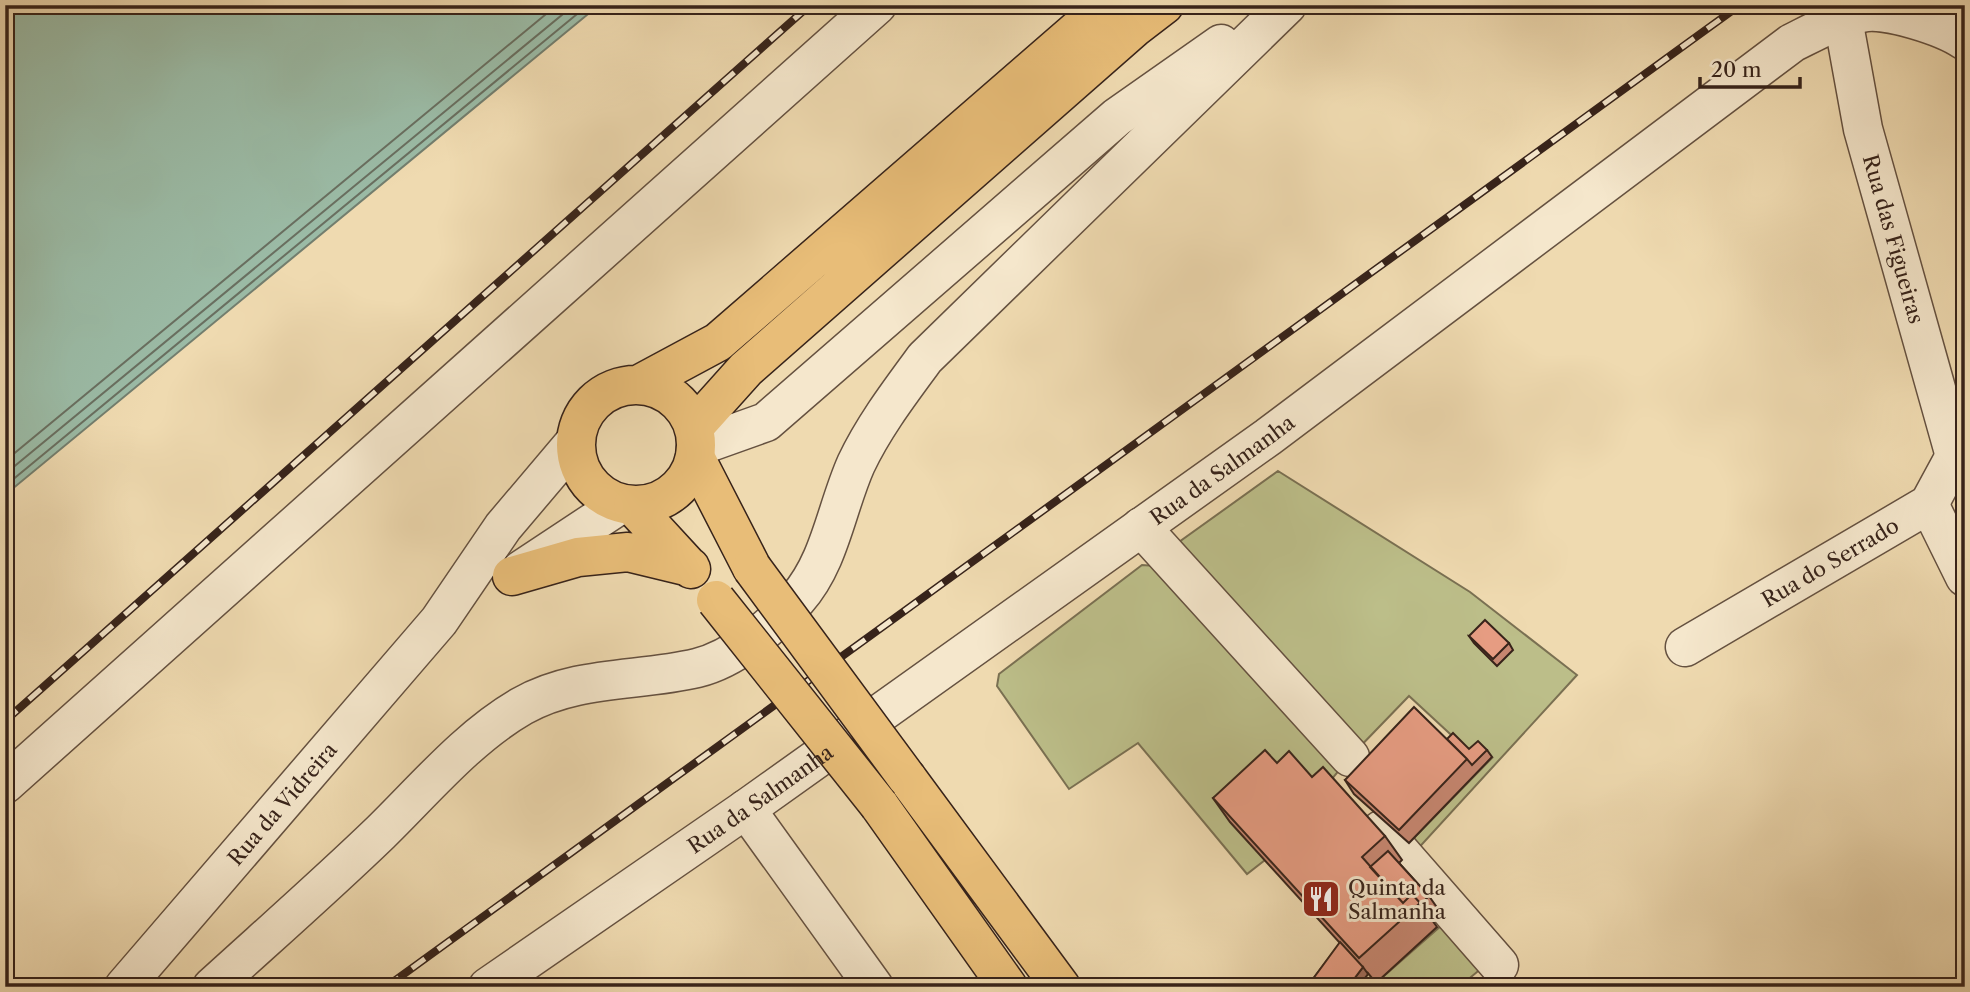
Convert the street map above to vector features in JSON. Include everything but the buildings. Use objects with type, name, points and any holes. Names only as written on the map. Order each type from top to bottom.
[{"type":"main road","points":[[638,385],[718,342],[1106,5]]},
{"type":"main road","points":[[627,505],[666,498],[679,487],[690,474],[695,444],[746,369],[1134,28],[1164,5]]},
{"type":"main road","points":[[1007,987],[879,805],[690,568],[627,505],[602,495],[587,481],[578,462],[575,442],[584,416],[603,395],[620,387],[638,385],[657,388],[673,397],[686,410],[695,444],[752,568],[1061,987]]},
{"type":"main road","points":[[512,576],[578,557],[628,552],[690,568]]},
{"type":"street","points":[[5,784],[877,5]]},
{"type":"street","points":[[695,444],[766,422],[1117,117],[1276,5]]},
{"type":"street","points":[[212,987],[338,874],[473,743],[523,706],[570,687],[620,677],[699,668],[729,654],[763,631],[796,600],[815,574],[856,464],[887,409],[925,358],[1287,5]]},
{"type":"street","name":"Rua da Salmanha","points":[[488,987],[746,809],[1268,437],[1792,43],[1843,19],[1865,12],[1910,18],[1965,41]]},
{"type":"street","name":"Rua das Figueiras","points":[[1843,19],[1863,129],[1960,453]]},
{"type":"street","points":[[439,621],[503,527],[575,442]]},
{"type":"street","points":[[1960,453],[1929,504],[1965,577]]},
{"type":"street","name":"Rua do Serrado","points":[[1685,647],[1929,504]]},
{"type":"street","points":[[439,621],[627,505]]},
{"type":"street","points":[[1141,527],[1350,757]]},
{"type":"street","name":"Rua da Vidreira","points":[[124,987],[439,621]]},
{"type":"street","points":[[746,809],[874,987]]},
{"type":"street","points":[[1381,830],[1499,965]]},
{"type":"green space","points":[[1278,471],[1470,592],[1577,675],[1414,853],[1409,843],[1492,758],[1474,756],[1409,696],[1350,757],[1265,860],[1247,874],[1138,743],[1069,789],[997,686],[999,674],[1142,565],[1156,566],[1172,547]]},
{"type":"green space","points":[[1442,925],[1483,967],[1459,987],[1380,987],[1376,983]]},
{"type":"water","points":[[5,5],[599,5],[5,495]]},
{"type":"railway","points":[[5,721],[810,5]]},
{"type":"railway","points":[[386,987],[1740,5]]},
{"type":"place","name":"Quinta da Salmanha","points":[[1321,899]]}]
